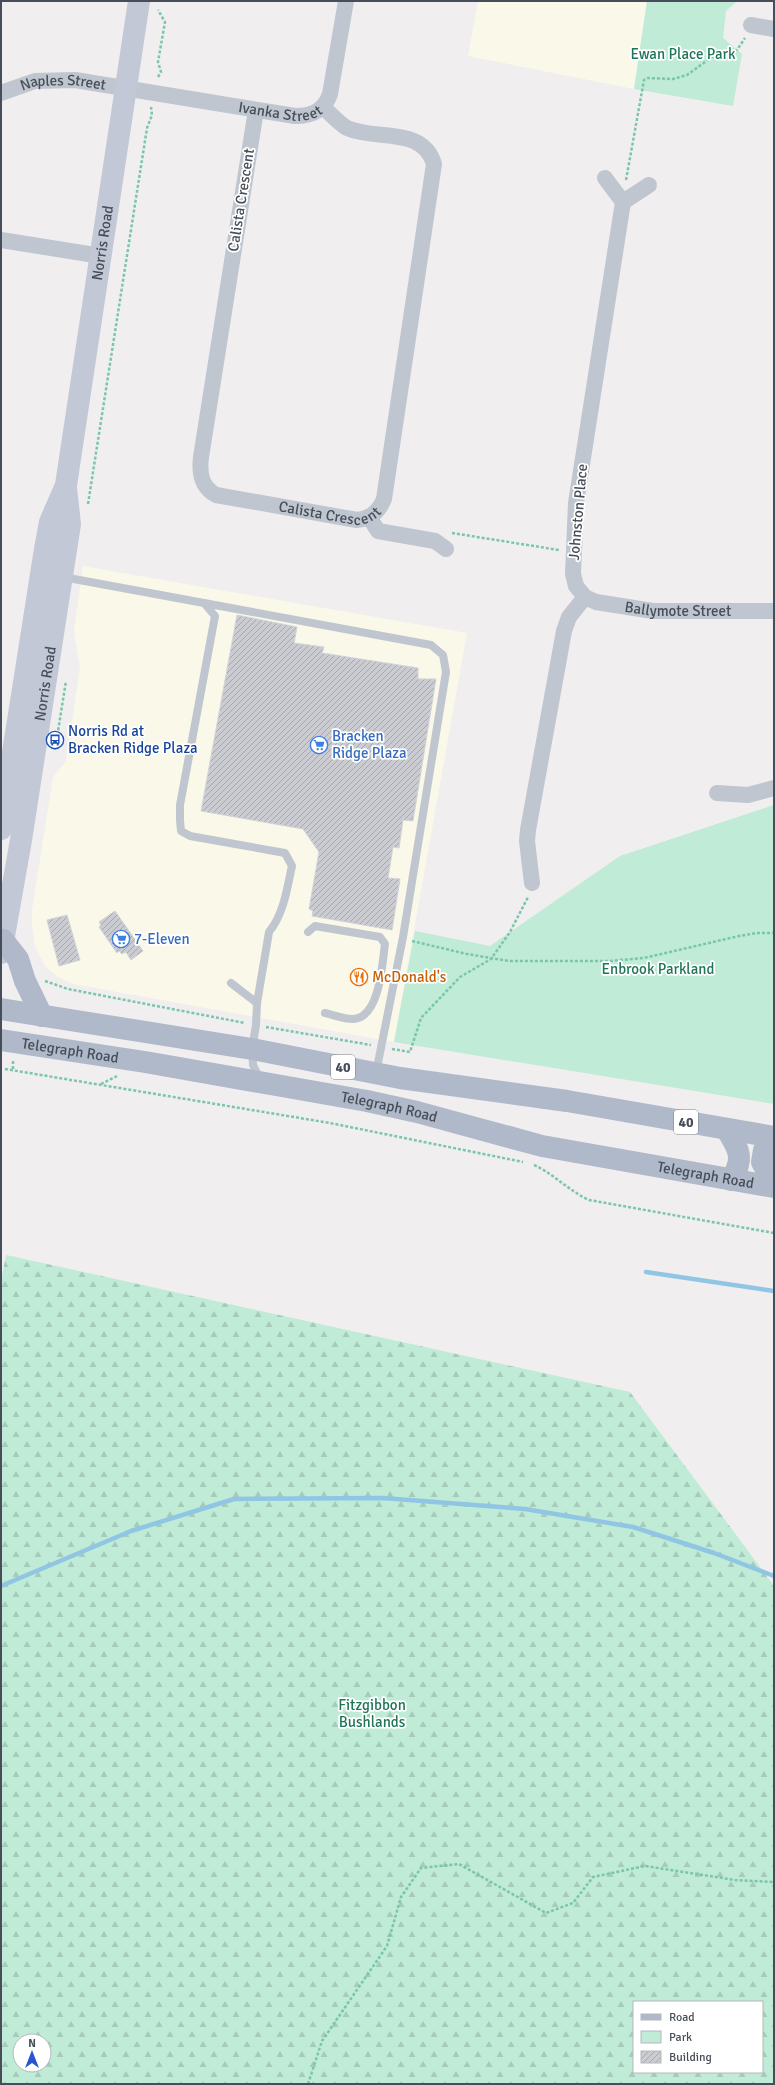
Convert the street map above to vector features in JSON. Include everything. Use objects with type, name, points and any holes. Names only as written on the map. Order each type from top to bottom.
[{"type":"main road","name":"Norris Road","points":[[1,829],[51,575],[70,524],[66,485],[127,87],[148,3]]},
{"type":"main road","name":"Norris Road","points":[[2,946],[51,575]]},
{"type":"main road","points":[[2,946],[18,959],[25,981],[42,1016]]},
{"type":"main road","name":"Telegraph Road","points":[[1,1009],[252,1049],[450,1086],[567,1101],[774,1138]]},
{"type":"main road","name":"Telegraph Road","points":[[1,1040],[146,1062],[417,1112],[549,1148],[774,1187]]},
{"type":"main road","points":[[727,1130],[738,1148],[740,1159],[740,1164],[731,1180]]},
{"type":"main road","points":[[774,1138],[764,1150],[762,1162],[774,1182]]},
{"type":"street","name":"Ivanka Street","points":[[127,87],[256,110],[303,116],[318,112],[323,107],[331,88],[346,1]]},
{"type":"street","points":[[751,25],[774,29]]},
{"type":"street","name":"Naples Street","points":[[1,93],[35,81],[54,80],[75,80],[127,87]]},
{"type":"street","name":"Calista Crescent","points":[[256,110],[201,457],[200,466],[203,481],[210,492],[227,498],[351,520],[362,520],[369,517],[379,509],[385,491],[434,164],[429,150],[417,142],[347,128],[323,107]]},
{"type":"street","points":[[605,178],[623,202],[649,185]]},
{"type":"street","name":"Johnston Place","points":[[585,596],[576,586],[574,580],[573,558],[576,503],[623,202]]},
{"type":"street","points":[[1,240],[101,256]]},
{"type":"street","points":[[369,517],[378,531],[435,541],[446,549]]},
{"type":"street","points":[[532,883],[527,842],[528,830],[563,639],[569,617],[585,596]]},
{"type":"street","name":"Ballymote Street","points":[[585,596],[603,604],[653,611],[774,611]]},
{"type":"street","points":[[717,793],[748,795],[774,788]]},
{"type":"lane","points":[[51,575],[431,645],[443,655],[446,672],[402,937],[376,1073]]},
{"type":"lane","points":[[204,603],[215,616],[180,806],[181,831],[190,836],[285,853],[292,866],[285,900],[274,927],[269,932],[256,1003],[256,1025],[252,1049],[253,1065],[262,1083]]},
{"type":"lane","points":[[308,932],[315,926],[380,937],[385,944],[375,1002],[366,1013],[354,1019],[325,1013]]},
{"type":"lane","points":[[231,983],[256,1003]]},
{"type":"path","points":[[148,3],[158,13],[164,22],[158,62],[161,72],[157,78]]},
{"type":"path","points":[[623,202],[644,80],[673,79],[687,75],[712,57],[734,52],[743,42],[751,25]]},
{"type":"path","points":[[87,512],[145,136],[152,115],[150,111]]},
{"type":"path","points":[[446,533],[561,550],[564,557],[573,558]]},
{"type":"path","points":[[38,978],[68,989],[256,1025],[410,1052],[421,1018],[460,977],[491,959],[524,908],[532,883]]},
{"type":"path","points":[[402,937],[491,959],[509,961],[609,961],[644,958],[739,936],[757,933],[774,933]]},
{"type":"path","points":[[13,1065],[13,1070]]},
{"type":"path","points":[[5,1069],[330,1124],[526,1162]]},
{"type":"path","points":[[532,1164],[551,1174],[573,1191],[589,1200],[774,1233]]},
{"type":"path","points":[[308,2084],[322,2041],[387,1946],[401,1897],[421,1868],[459,1864],[546,1913],[573,1903],[593,1877],[644,1866],[735,1880],[774,1882]]},
{"type":"shaded area","points":[[478,1],[647,1],[634,89],[468,56]]},
{"type":"shaded area","points":[[83,566],[467,633],[394,1042],[73,984],[58,977],[46,967],[35,947],[32,927],[32,910],[53,777],[66,761],[80,668],[74,631]]},
{"type":"green space","name":"Ewan Place Park","points":[[647,1],[737,1],[726,11],[723,38],[742,54],[733,106],[634,89]]},
{"type":"green space","name":"Enbrook Parkland","points":[[774,805],[774,1104],[394,1042],[415,931],[490,946],[620,856]]},
{"type":"green space","name":"Fitzgibbon Bushlands","points":[[6,1255],[630,1392],[774,1586],[774,2084],[1,2084],[1,1281]]},
{"type":"building","name":"Bracken Ridge Plaza","points":[[237,615],[297,627],[294,643],[324,647],[322,653],[418,668],[418,679],[436,679],[413,821],[403,820],[399,848],[393,847],[388,878],[400,879],[392,930],[312,916],[313,911],[309,909],[319,852],[303,829],[201,811]]},
{"type":"building","name":"7-Eleven","points":[[115,911],[143,951],[131,960],[126,952],[122,954],[119,951],[117,953],[99,927],[101,925],[99,922]]},
{"type":"building","points":[[67,915],[80,960],[59,966],[47,920]]},
{"type":"waterway","points":[[646,1272],[774,1291]]},
{"type":"waterway","points":[[1,1586],[131,1531],[234,1499],[383,1498],[525,1509],[633,1527],[714,1553],[774,1576]]},
{"type":"place","name":"Norris Rd at Bracken Ridge Plaza","points":[[55,740]]},
{"type":"place","name":"Bracken Ridge Plaza","points":[[319,745]]},
{"type":"place","name":"7-Eleven","points":[[121,939]]},
{"type":"place","name":"McDonald's","points":[[359,977]]}]
